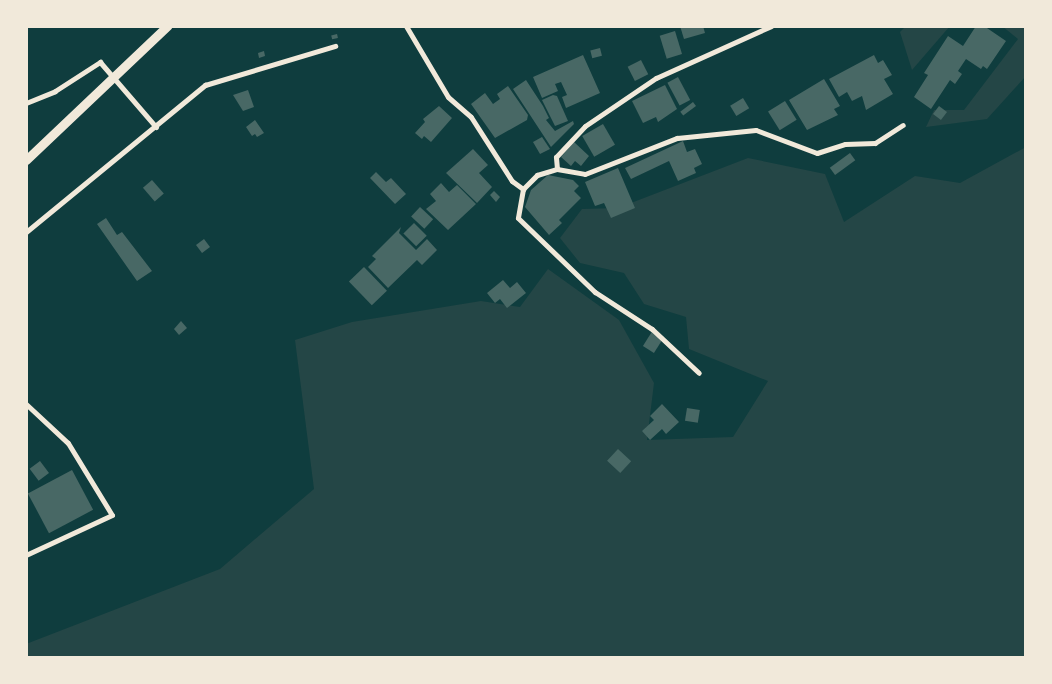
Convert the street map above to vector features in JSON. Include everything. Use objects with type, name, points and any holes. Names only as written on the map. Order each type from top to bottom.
[{"type":"street","points":[[26,160],[113,79],[166,26]]},
{"type":"street","points":[[406,26],[448,98],[472,117],[512,181],[523,189]]},
{"type":"street","points":[[557,169],[556,157],[585,126],[656,78],[771,26]]},
{"type":"street","points":[[26,232],[205,85],[335,46]]},
{"type":"street","points":[[26,103],[55,90],[100,62],[156,127]]},
{"type":"street","points":[[700,374],[652,329],[595,292],[518,218],[523,189],[537,175],[557,169],[585,174],[677,138],[756,130],[816,153],[845,144],[875,143],[903,125]]},
{"type":"street","points":[[26,404],[68,444],[112,516],[26,555]]},
{"type":"shaded area","points":[[906,26],[950,26],[912,70],[900,32]]},
{"type":"shaded area","points":[[1002,26],[1026,26],[1026,76],[987,119],[926,127],[934,110],[964,110],[1018,39]]},
{"type":"shaded area","points":[[1026,147],[1026,658],[26,658],[26,644],[220,569],[314,489],[295,340],[352,322],[481,301],[520,307],[548,269],[619,320],[654,383],[647,440],[733,437],[768,381],[689,349],[686,317],[644,304],[624,273],[580,263],[560,238],[582,209],[618,208],[748,158],[825,174],[844,222],[915,176],[960,183]]},
{"type":"building","points":[[680,26],[703,26],[705,33],[684,39]]},
{"type":"building","points":[[976,26],[984,26],[1006,41],[987,69],[983,66],[981,69],[966,59],[958,71],[962,74],[955,84],[950,80],[931,109],[914,97],[928,75],[924,73],[948,36],[963,46]]},
{"type":"building","points":[[675,31],[682,54],[667,59],[660,36]]},
{"type":"building","points":[[337,34],[338,38],[332,39],[331,35]]},
{"type":"building","points":[[600,48],[602,56],[592,58],[590,50]]},
{"type":"building","points":[[264,51],[265,56],[259,58],[258,53]]},
{"type":"building","points":[[583,55],[600,93],[566,108],[562,97],[567,95],[561,82],[555,84],[558,91],[542,98],[533,77]]},
{"type":"building","points":[[874,55],[878,63],[883,60],[892,75],[884,79],[893,94],[866,110],[862,96],[852,101],[847,92],[839,97],[829,79]]},
{"type":"building","points":[[641,60],[648,74],[635,81],[628,67]]},
{"type":"building","points":[[678,77],[690,100],[680,106],[667,83]]},
{"type":"building","points":[[824,79],[840,106],[834,109],[838,115],[807,130],[789,100]]},
{"type":"building","points":[[526,80],[549,118],[546,120],[555,131],[573,121],[574,124],[551,147],[513,89]]},
{"type":"building","points":[[665,85],[677,109],[658,122],[656,117],[643,123],[632,101]]},
{"type":"building","points":[[508,86],[528,115],[527,120],[495,138],[471,104],[485,93],[493,104],[500,99],[497,94]]},
{"type":"building","points":[[248,90],[254,107],[243,111],[233,95]]},
{"type":"building","points":[[553,95],[557,96],[568,121],[555,126],[542,100]]},
{"type":"building","points":[[743,98],[749,108],[736,116],[730,106]]},
{"type":"building","points":[[785,101],[797,120],[780,130],[768,112]]},
{"type":"building","points":[[693,102],[696,106],[683,116],[680,112]]},
{"type":"building","points":[[439,106],[452,118],[431,142],[424,136],[422,139],[415,133],[425,122],[423,119]]},
{"type":"building","points":[[939,106],[947,112],[941,120],[933,114]]},
{"type":"building","points":[[255,120],[264,133],[257,137],[255,134],[252,136],[246,127]]},
{"type":"building","points":[[603,124],[615,145],[594,157],[582,136]]},
{"type":"building","points":[[542,137],[550,149],[540,154],[533,142]]},
{"type":"building","points":[[683,141],[687,152],[695,149],[702,164],[694,168],[696,173],[678,181],[669,161],[631,179],[625,168]]},
{"type":"building","points":[[574,142],[589,156],[581,166],[575,161],[571,166],[561,157]]},
{"type":"building","points":[[473,149],[488,165],[479,173],[492,187],[477,203],[446,173]]},
{"type":"building","points":[[850,153],[855,160],[835,175],[830,168]]},
{"type":"building","points":[[618,168],[635,208],[611,218],[604,203],[595,206],[585,182]]},
{"type":"building","points":[[376,172],[386,182],[391,178],[406,194],[395,204],[370,178]]},
{"type":"building","points":[[548,175],[573,180],[579,186],[574,191],[581,198],[559,220],[562,223],[549,235],[525,207],[531,190]]},
{"type":"building","points":[[152,180],[164,194],[155,201],[143,188]]},
{"type":"building","points":[[441,183],[449,192],[457,185],[476,204],[448,230],[426,209],[436,201],[430,194]]},
{"type":"building","points":[[494,191],[500,197],[496,202],[490,195]]},
{"type":"building","points":[[420,207],[433,219],[424,229],[411,217]]},
{"type":"building","points":[[106,218],[117,235],[122,232],[152,271],[137,281],[97,224]]},
{"type":"building","points":[[414,223],[427,236],[416,246],[403,234]]},
{"type":"building","points":[[401,227],[399,233],[416,250],[427,239],[437,250],[422,265],[417,260],[388,288],[368,267],[376,259],[372,256]]},
{"type":"building","points":[[204,239],[210,247],[202,253],[196,245]]},
{"type":"building","points":[[364,267],[387,291],[372,305],[349,282]]},
{"type":"building","points":[[503,280],[510,288],[517,282],[526,293],[507,308],[500,299],[495,303],[487,293]]},
{"type":"building","points":[[181,321],[187,328],[179,335],[174,329]]},
{"type":"building","points":[[653,330],[664,337],[654,353],[643,346]]},
{"type":"building","points":[[662,404],[679,422],[666,434],[662,429],[650,440],[642,431],[654,420],[650,416]]},
{"type":"building","points":[[687,408],[700,410],[698,423],[685,421]]},
{"type":"building","points":[[618,449],[631,461],[620,473],[607,461]]},
{"type":"building","points":[[40,461],[49,473],[39,481],[30,469]]},
{"type":"building","points":[[72,470],[93,510],[49,533],[28,493]]}]
